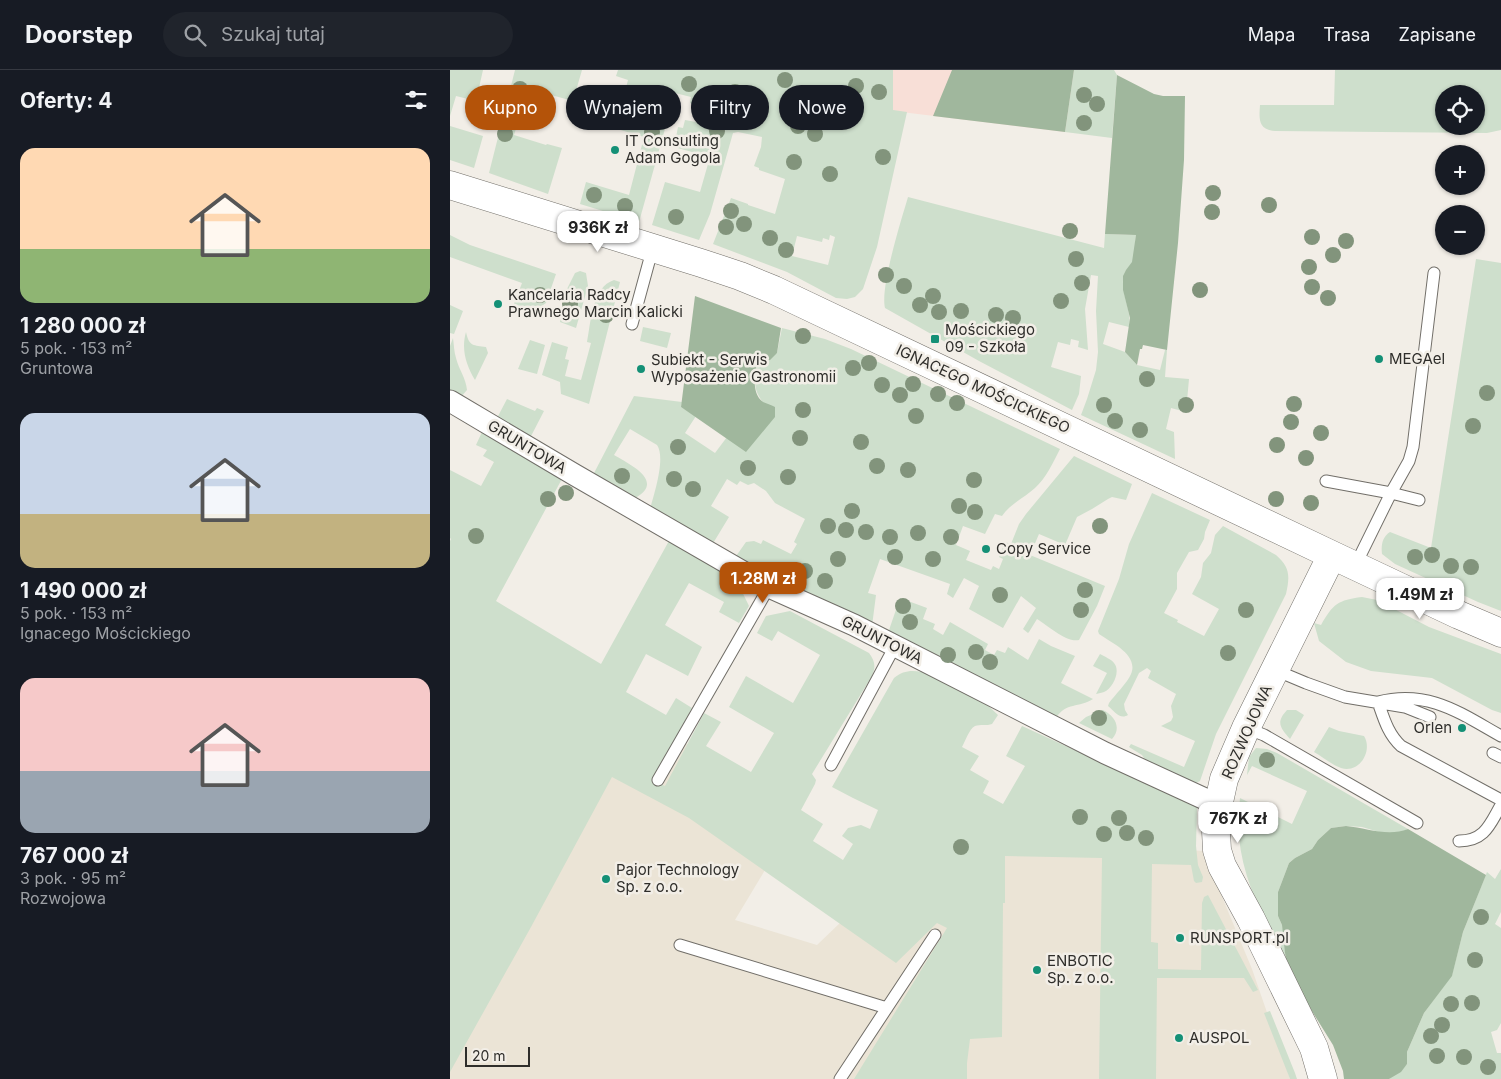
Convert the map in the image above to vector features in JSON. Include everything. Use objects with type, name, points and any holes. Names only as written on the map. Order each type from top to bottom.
[{"type":"street","name":"IGNACEGO MOŚCICKIEGO","points":[[450,185],[653,247],[732,273],[774,290],[1501,633]]},
{"type":"street","name":"GRUNTOWA","points":[[450,401],[769,587],[854,625],[1105,753],[1205,799],[1219,802]]},
{"type":"street","name":"ROZWOJOWA","points":[[1323,1079],[1314,1048],[1251,919],[1222,866],[1216,832],[1219,802],[1224,779],[1246,728],[1275,670],[1344,560]]},
{"type":"lane","points":[[632,324],[653,247]]},
{"type":"lane","points":[[1344,560],[1391,493],[1409,461],[1413,447],[1434,273]]},
{"type":"lane","points":[[1326,481],[1419,500]]},
{"type":"lane","points":[[658,780],[769,587]]},
{"type":"lane","points":[[831,765],[895,646]]},
{"type":"lane","points":[[1275,670],[1345,696],[1406,707],[1430,717]]},
{"type":"lane","points":[[1378,702],[1393,698],[1413,698],[1436,702],[1501,736]]},
{"type":"lane","points":[[1378,702],[1387,728],[1394,740],[1401,746],[1501,800]]},
{"type":"lane","points":[[1246,728],[1264,735],[1417,824]]},
{"type":"lane","points":[[1460,841],[1474,839],[1482,835],[1501,805]]},
{"type":"lane","points":[[840,1079],[935,935]]},
{"type":"lane","points":[[680,945],[887,1008]]},
{"type":"shaded area","points":[[893,70],[1074,70],[1065,132],[893,111]]},
{"type":"shaded area","points":[[479,623],[801,810],[735,920],[817,945],[936,831],[1203,851],[1252,969],[1290,1079],[450,1079],[450,685]]},
{"type":"green space","points":[[450,70],[483,70],[480,85],[465,85],[465,98],[456,96],[450,116]]},
{"type":"green space","points":[[515,70],[582,70],[578,85],[566,85],[566,99],[556,96],[556,85],[511,85]]},
{"type":"green space","points":[[618,70],[893,70],[893,110],[907,112],[877,247],[863,289],[855,297],[847,299],[836,298],[787,272],[713,244],[731,198],[775,214],[785,179],[759,170],[759,168],[754,166],[761,147],[762,137],[738,132],[733,133],[710,214],[699,240],[652,225],[665,182],[700,192],[710,157],[674,147],[677,130],[683,128],[685,120],[691,121],[691,130],[769,130],[769,85],[691,85],[691,97],[681,94],[681,85],[627,85],[628,80],[616,76]],"holes":[[[830,235],[835,237],[828,265],[792,256],[797,236],[822,242],[823,238],[829,240]]]},
{"type":"green space","points":[[952,70],[1074,70],[1065,132],[933,116]]},
{"type":"green space","points":[[1074,70],[1114,70],[1117,75],[1112,138],[1065,132]]},
{"type":"green space","points":[[1335,70],[1501,70],[1501,130],[1487,133],[1485,133],[1485,85],[1435,85],[1435,133],[1275,131],[1265,128],[1261,123],[1260,105],[1334,105]]},
{"type":"green space","points":[[1117,75],[1154,94],[1185,96],[1184,160],[1167,350],[1143,345],[1142,349],[1140,349],[1137,365],[1125,352],[1130,318],[1123,290],[1123,276],[1132,262],[1136,235],[1105,234]]},
{"type":"green space","points":[[450,126],[483,136],[474,168],[450,160]]},
{"type":"green space","points":[[500,130],[516,130],[514,135],[562,148],[548,194],[489,173]]},
{"type":"green space","points":[[621,130],[665,130],[639,222],[580,204],[586,182],[629,195],[644,137]]},
{"type":"green space","points":[[908,197],[1104,248],[1105,234],[1136,235],[1133,260],[1123,280],[1130,321],[1129,327],[1109,322],[1103,344],[1125,352],[1137,365],[1160,370],[1165,350],[1167,350],[1165,377],[1189,379],[1186,412],[1171,408],[1166,429],[1174,432],[1175,459],[1081,415],[1096,370],[1098,352],[1096,311],[1098,276],[1091,275],[1085,309],[1088,350],[1078,347],[1079,341],[1071,339],[1070,345],[1058,342],[1051,367],[1081,376],[1079,394],[1072,410],[979,361],[885,308],[884,298],[888,270]]},
{"type":"green space","points":[[450,235],[470,245],[556,274],[546,303],[533,312],[514,304],[522,283],[450,257]]},
{"type":"green space","points":[[1476,259],[1501,263],[1501,611],[1395,564],[1382,554],[1384,539],[1390,532],[1431,548]]},
{"type":"green space","points":[[580,271],[586,273],[588,286],[576,328],[560,322],[566,291],[575,273]]},
{"type":"green space","points":[[614,280],[620,282],[589,404],[561,394],[560,382],[542,375],[552,342],[568,347],[565,359],[569,360],[565,376],[581,380],[591,343],[587,342],[594,306],[601,290]]},
{"type":"green space","points":[[695,296],[781,328],[777,353],[770,360],[757,362],[755,378],[755,389],[759,398],[763,402],[775,407],[775,417],[746,452],[681,407]]},
{"type":"green space","points":[[450,305],[463,311],[454,334],[450,333]]},
{"type":"green space","points":[[643,327],[671,333],[667,348],[640,341]]},
{"type":"green space","points":[[782,328],[825,339],[851,349],[1060,449],[1043,480],[1002,516],[995,514],[985,534],[963,526],[956,545],[970,551],[966,560],[991,570],[993,566],[999,569],[1003,559],[999,557],[1005,542],[1011,544],[1019,524],[1026,514],[1074,456],[1132,484],[1126,500],[1112,497],[1077,517],[1065,545],[1039,534],[1030,555],[1105,586],[1079,640],[1063,637],[1037,619],[1028,633],[1023,629],[1036,608],[1021,596],[1003,628],[969,609],[979,586],[964,578],[953,598],[947,594],[950,584],[880,559],[868,593],[876,595],[872,626],[734,559],[746,542],[754,541],[761,544],[763,540],[791,554],[797,544],[794,542],[805,519],[775,503],[766,491],[754,483],[748,485],[740,481],[737,485],[727,479],[711,506],[729,517],[712,545],[650,509],[660,467],[659,451],[657,445],[630,429],[614,455],[642,474],[646,479],[647,485],[644,492],[635,498],[593,475],[634,396],[682,402],[681,407],[696,416],[685,433],[715,453],[727,437],[762,401],[755,387],[757,361],[777,353]]},
{"type":"green space","points":[[466,332],[470,343],[486,347],[488,353],[475,380],[465,357]]},
{"type":"green space","points":[[453,338],[455,356],[467,390],[460,398],[450,392],[450,346]]},
{"type":"green space","points":[[530,340],[545,345],[537,374],[518,369]]},
{"type":"green space","points":[[507,399],[535,411],[537,408],[544,411],[529,440],[496,420]]},
{"type":"green space","points":[[482,432],[563,477],[496,601],[601,664],[670,539],[734,575],[749,606],[739,623],[719,612],[724,602],[689,583],[665,625],[702,647],[688,676],[646,654],[626,692],[666,715],[676,698],[692,708],[654,781],[665,786],[704,713],[721,722],[706,746],[751,772],[774,733],[729,707],[746,676],[793,703],[820,655],[778,631],[772,641],[757,633],[766,616],[790,611],[869,653],[874,664],[872,676],[812,774],[816,780],[815,784],[801,810],[823,824],[813,841],[843,860],[853,844],[842,836],[848,828],[861,825],[870,829],[878,810],[832,787],[894,678],[907,672],[922,672],[980,698],[998,715],[992,724],[975,726],[962,747],[979,756],[970,770],[989,781],[983,793],[1003,804],[1025,766],[1006,756],[1022,726],[1197,806],[1196,846],[1198,865],[1203,877],[1202,882],[1196,883],[1194,881],[1191,865],[1152,864],[1151,942],[1158,943],[1158,969],[1201,970],[1202,903],[1204,897],[1208,895],[1258,990],[1253,992],[1244,978],[1157,978],[1156,1079],[1099,1079],[1102,858],[1005,856],[1002,1037],[970,1039],[967,1079],[854,1079],[947,928],[937,923],[896,963],[689,818],[612,777],[450,1072],[450,470],[481,486],[494,462],[483,456],[487,450],[476,445]]},
{"type":"green space","points":[[1152,493],[1210,520],[1198,550],[1189,552],[1177,573],[1177,589],[1164,613],[1178,620],[1177,622],[1204,636],[1219,609],[1192,594],[1201,577],[1203,563],[1211,553],[1215,535],[1223,526],[1276,555],[1281,559],[1288,572],[1286,594],[1216,734],[1200,781],[1196,783],[1147,763],[1142,755],[1129,747],[1131,744],[1184,767],[1195,741],[1161,726],[1171,721],[1173,717],[1171,706],[1176,694],[1148,678],[1151,671],[1147,668],[1139,673],[1124,704],[1128,715],[1120,716],[1108,706],[1131,674],[1132,667],[1128,655],[1099,634],[1098,631],[1119,579],[1129,544]]},
{"type":"green space","points":[[1362,597],[1377,600],[1429,627],[1501,654],[1501,713],[1432,678],[1371,671],[1346,662],[1319,641],[1314,623],[1321,625],[1329,612],[1337,604]]},
{"type":"green space","points":[[900,598],[927,608],[923,619],[935,624],[933,629],[943,635],[950,622],[988,644],[985,650],[994,655],[997,650],[1005,653],[1008,647],[1028,660],[1039,639],[1075,656],[1061,683],[1093,699],[1068,707],[1056,718],[888,633]]},
{"type":"green space","points":[[1100,654],[1110,659],[1117,670],[1115,679],[1110,687],[1096,694],[1107,673],[1093,666]]},
{"type":"green space","points":[[1103,710],[1116,723],[1115,735],[1112,739],[1079,723],[1086,717]]},
{"type":"green space","points":[[1287,710],[1296,710],[1304,715],[1290,739],[1284,732],[1280,722]]},
{"type":"green space","points":[[1329,727],[1364,736],[1367,748],[1366,754],[1363,760],[1354,768],[1341,768],[1314,752]]},
{"type":"green space","points":[[1256,748],[1267,749],[1277,753],[1408,829],[1399,833],[1391,833],[1362,827],[1346,826],[1331,828],[1318,840],[1312,849],[1289,863],[1278,892],[1278,916],[1285,940],[1285,961],[1256,901],[1245,870],[1238,832],[1240,798],[1292,824],[1307,791],[1252,766],[1247,775],[1249,757]]},
{"type":"green space","points":[[1346,826],[1385,832],[1408,829],[1486,875],[1463,932],[1452,976],[1424,1013],[1407,1052],[1407,1064],[1401,1072],[1389,1079],[1344,1079],[1343,1071],[1333,1045],[1287,971],[1282,925],[1278,916],[1278,892],[1289,863],[1312,849],[1318,840],[1331,828]]},
{"type":"green space","points":[[1501,869],[1501,912],[1495,924],[1501,928],[1501,1023],[1497,1030],[1491,1032],[1497,1053],[1501,1053],[1501,1079],[1389,1079],[1407,1064],[1407,1052],[1424,1013],[1452,975],[1463,932],[1487,872],[1495,879]]},
{"type":"green space","points":[[1270,1011],[1297,1079],[1290,1079],[1264,1013]]},
{"type":"place","name":"IT Consulting Adam Gogola","points":[[615,150]]},
{"type":"place","name":"Kancelaria Radcy Prawnego Marcin Kalicki","points":[[498,304]]},
{"type":"place","name":"Mościckiego 09 - Szkoła","points":[[935,339]]},
{"type":"place","name":"MEGAel","points":[[1379,359]]},
{"type":"place","name":"Subiekt - Serwis Wyposażenie Gastronomii","points":[[641,369]]},
{"type":"place","name":"Copy Service","points":[[986,549]]},
{"type":"place","name":"Orlen","points":[[1462,728]]},
{"type":"place","name":"Pajor Technology Sp. z o.o.","points":[[606,879]]},
{"type":"place","name":"RUNSPORT.pl","points":[[1180,938]]},
{"type":"place","name":"ENBOTIC Sp. z o.o.","points":[[1037,970]]},
{"type":"place","name":"AUSPOL","points":[[1179,1038]]}]
